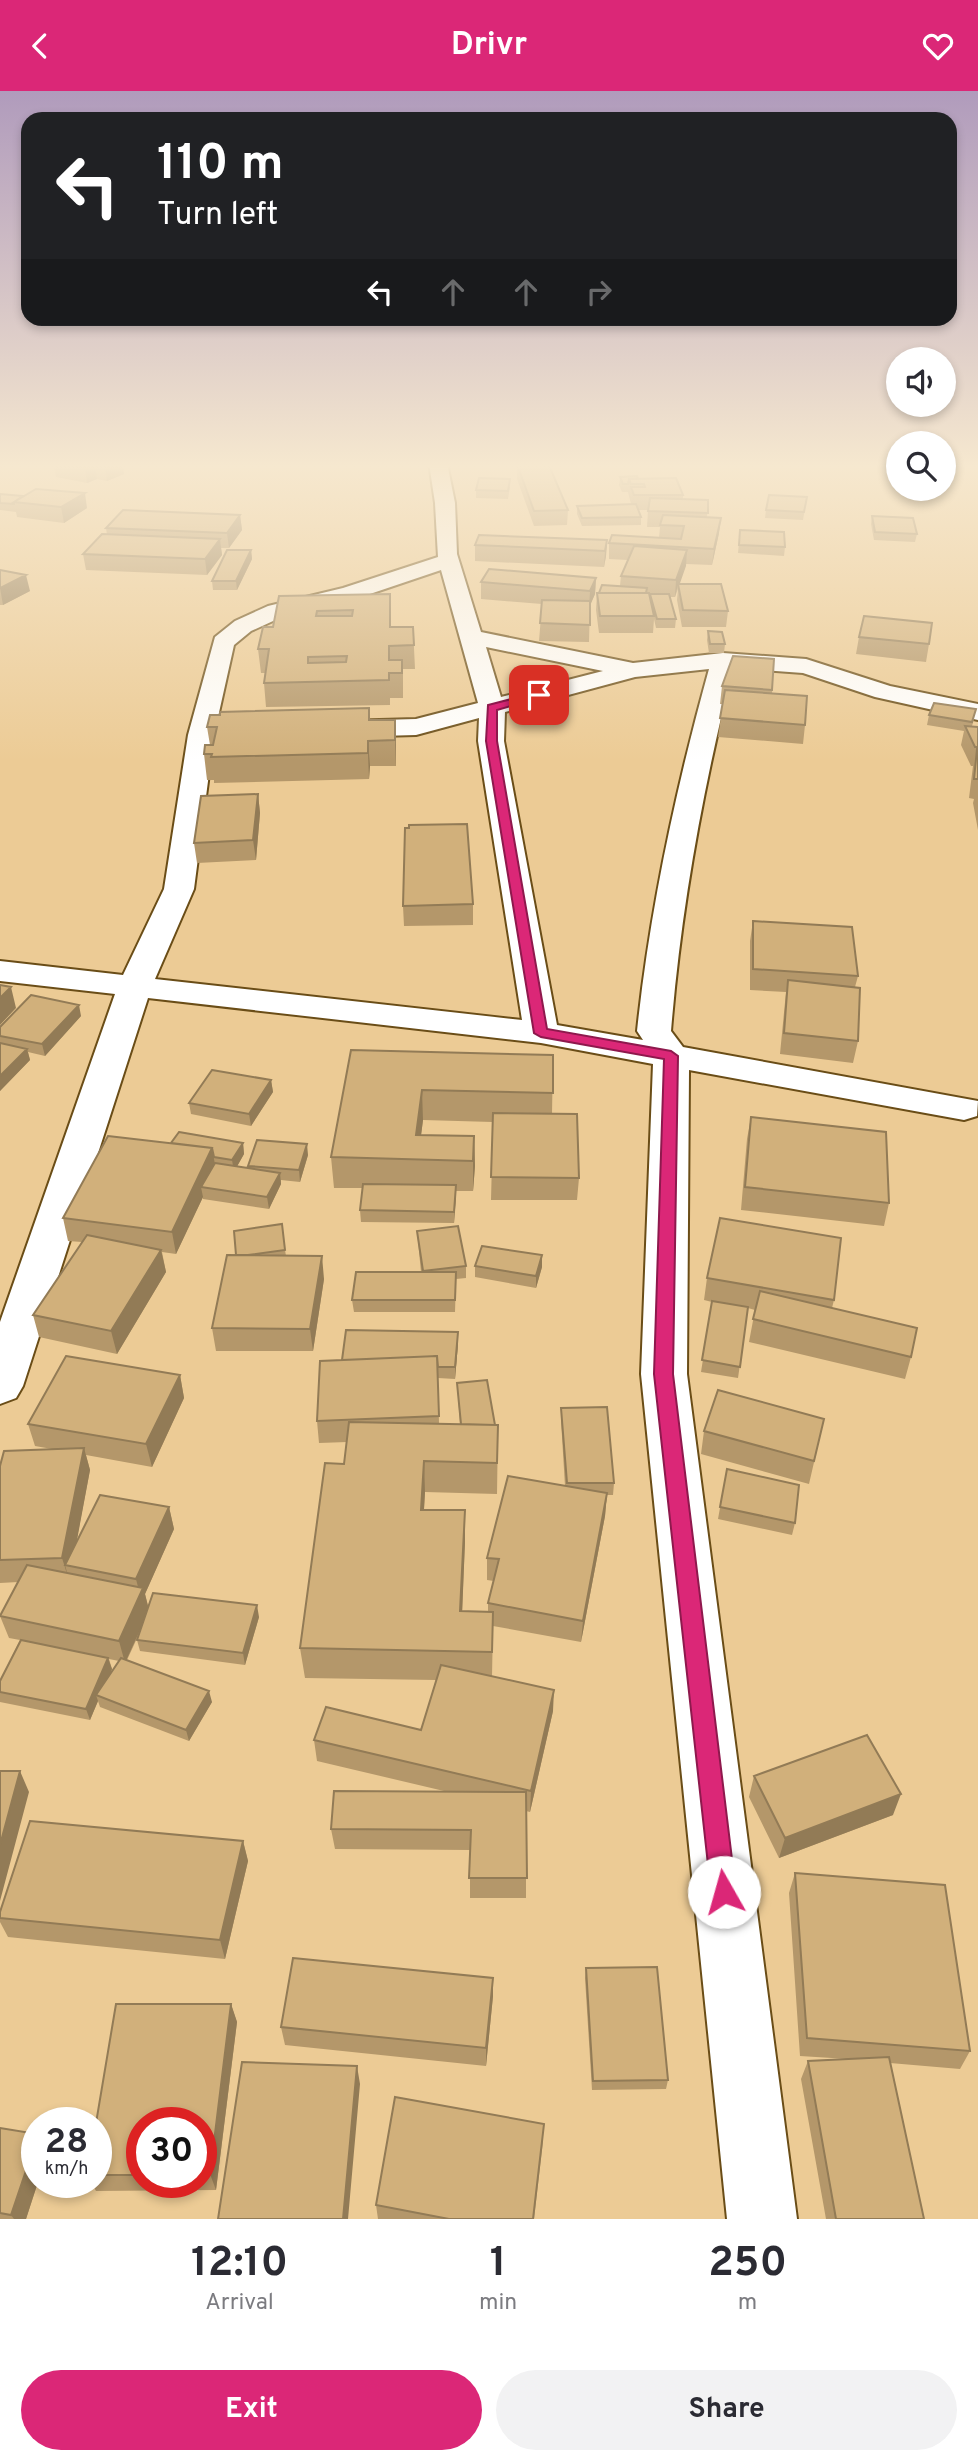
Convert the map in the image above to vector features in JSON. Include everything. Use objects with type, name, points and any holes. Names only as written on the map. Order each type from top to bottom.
[{"type":"street","points":[[0,1386],[135,986],[179,889],[214,735],[223,642],[243,626],[276,611],[384,583],[442,562]]},
{"type":"street","points":[[450,562],[492,708],[491,741],[541,1033]]},
{"type":"street","points":[[470,637],[634,670]]},
{"type":"street","points":[[723,660],[693,771],[657,987],[654,1031],[671,1056],[663,1374],[762,2219]]},
{"type":"street","points":[[322,730],[416,727],[634,670],[723,660],[806,666],[884,692],[978,712]]},
{"type":"street","points":[[0,971],[541,1033],[964,1108]]},
{"type":"building","points":[[221,562],[245,562],[236,581],[212,581]]},
{"type":"building","points":[[627,562],[682,562],[676,580],[621,576]]},
{"type":"building","points":[[489,569],[596,578],[590,591],[481,582]]},
{"type":"building","points":[[0,570],[26,575],[0,588]]},
{"type":"building","points":[[678,584],[721,584],[728,611],[683,610]]},
{"type":"building","points":[[602,585],[647,588],[646,593],[599,593]]},
{"type":"building","points":[[597,593],[649,593],[654,616],[600,616]]},
{"type":"building","points":[[390,594],[390,627],[413,627],[414,645],[389,646],[389,660],[402,660],[402,673],[389,673],[389,680],[264,683],[269,649],[258,649],[263,627],[273,627],[279,596]],"holes":[[[353,610],[352,616],[316,616],[317,611]],[[347,656],[346,662],[308,663],[308,657]]]},
{"type":"building","points":[[650,594],[669,594],[676,619],[657,619]]},
{"type":"building","points":[[542,600],[590,601],[590,625],[540,623]]},
{"type":"building","points":[[864,616],[932,623],[929,644],[859,637]]},
{"type":"building","points":[[708,631],[722,632],[725,644],[710,644]]},
{"type":"building","points":[[733,656],[774,659],[772,690],[722,686]]},
{"type":"building","points":[[725,690],[807,696],[805,725],[720,718]]},
{"type":"building","points":[[934,703],[976,709],[972,722],[929,715]]},
{"type":"building","points":[[369,708],[369,720],[395,720],[395,740],[368,741],[368,753],[211,757],[212,754],[204,754],[205,745],[213,745],[217,727],[207,727],[210,715],[220,715],[220,712]]},
{"type":"building","points":[[965,726],[978,727],[978,747],[975,747]]},
{"type":"building","points":[[977,749],[978,779],[974,779]]},
{"type":"building","points":[[258,794],[253,840],[194,843],[201,796]]},
{"type":"building","points":[[467,824],[473,904],[403,906],[405,828],[409,828],[409,825]]},
{"type":"building","points":[[753,921],[852,927],[858,976],[753,969]]},
{"type":"building","points":[[788,980],[860,988],[858,1041],[784,1033]]},
{"type":"building","points":[[0,985],[11,987],[0,998]]},
{"type":"building","points":[[31,995],[79,1005],[42,1044],[0,1036],[0,1027]]},
{"type":"building","points":[[0,1043],[27,1049],[0,1076]]},
{"type":"building","points":[[351,1050],[553,1055],[553,1093],[422,1090],[416,1135],[474,1136],[473,1161],[331,1157]]},
{"type":"building","points":[[212,1070],[271,1080],[249,1114],[189,1103]]},
{"type":"building","points":[[493,1113],[577,1114],[579,1178],[491,1177]]},
{"type":"building","points":[[751,1117],[886,1132],[889,1203],[745,1187]]},
{"type":"building","points":[[179,1132],[243,1143],[232,1160],[214,1157],[212,1148],[171,1143]]},
{"type":"building","points":[[108,1136],[212,1148],[172,1232],[63,1218]]},
{"type":"building","points":[[257,1140],[307,1144],[299,1170],[248,1166]]},
{"type":"building","points":[[215,1163],[280,1173],[267,1197],[201,1187]]},
{"type":"building","points":[[363,1184],[456,1185],[454,1212],[360,1210]]},
{"type":"building","points":[[720,1218],[841,1238],[834,1300],[707,1278]]},
{"type":"building","points":[[282,1224],[285,1250],[236,1255],[234,1231]]},
{"type":"building","points":[[458,1226],[466,1266],[423,1271],[417,1231]]},
{"type":"building","points":[[87,1235],[161,1250],[111,1331],[33,1315]]},
{"type":"building","points":[[482,1246],[542,1255],[536,1276],[475,1266]]},
{"type":"building","points":[[227,1255],[322,1256],[310,1329],[212,1328]]},
{"type":"building","points":[[356,1272],[456,1272],[455,1300],[352,1300]]},
{"type":"building","points":[[760,1291],[917,1328],[911,1357],[753,1319]]},
{"type":"building","points":[[712,1301],[748,1307],[740,1367],[702,1360]]},
{"type":"building","points":[[346,1330],[458,1332],[455,1367],[438,1367],[437,1356],[342,1360]]},
{"type":"building","points":[[66,1356],[180,1375],[146,1444],[28,1424]]},
{"type":"building","points":[[437,1356],[439,1416],[317,1421],[320,1361]]},
{"type":"building","points":[[487,1380],[495,1425],[461,1424],[457,1383]]},
{"type":"building","points":[[718,1390],[824,1419],[814,1461],[704,1431]]},
{"type":"building","points":[[607,1407],[614,1483],[567,1483],[561,1408]]},
{"type":"building","points":[[349,1422],[498,1425],[497,1463],[424,1461],[421,1510],[465,1510],[460,1611],[493,1612],[492,1652],[300,1648],[325,1463],[344,1464]]},
{"type":"building","points":[[84,1448],[62,1558],[0,1560],[0,1466],[4,1451]]},
{"type":"building","points":[[727,1469],[799,1485],[795,1523],[720,1507]]},
{"type":"building","points":[[508,1476],[607,1493],[583,1621],[488,1603],[499,1559],[487,1558]]},
{"type":"building","points":[[100,1495],[169,1507],[136,1579],[65,1565]]},
{"type":"building","points":[[27,1565],[143,1588],[119,1641],[0,1616]]},
{"type":"building","points":[[153,1593],[257,1605],[243,1653],[137,1640]]},
{"type":"building","points":[[21,1640],[108,1658],[86,1709],[0,1692],[0,1681]]},
{"type":"building","points":[[121,1658],[209,1691],[186,1730],[96,1695]]},
{"type":"building","points":[[441,1665],[554,1690],[531,1791],[314,1740],[326,1707],[421,1730]]},
{"type":"building","points":[[867,1735],[901,1794],[785,1838],[754,1776]]},
{"type":"building","points":[[0,1771],[20,1771],[0,1845]]},
{"type":"building","points":[[334,1791],[526,1792],[527,1878],[469,1878],[471,1830],[331,1829]]},
{"type":"building","points":[[30,1821],[243,1841],[220,1940],[0,1918]]},
{"type":"building","points":[[795,1873],[945,1885],[970,2051],[807,2038]]},
{"type":"building","points":[[293,1958],[493,1978],[486,2048],[281,2027]]},
{"type":"building","points":[[657,1967],[668,2080],[593,2081],[586,1968]]},
{"type":"building","points":[[116,2004],[231,2004],[217,2117],[217,2107],[126,2107],[126,2175],[112,2175],[112,2107],[99,2107]]},
{"type":"building","points":[[889,2057],[924,2219],[836,2219],[808,2061]]},
{"type":"building","points":[[242,2062],[357,2066],[343,2219],[218,2219]]},
{"type":"building","points":[[395,2097],[544,2124],[533,2219],[449,2219],[376,2205]]},
{"type":"building","points":[[0,2128],[21,2131],[21,2185],[11,2215],[0,2213]]},
{"type":"route","points":[[539,695],[492,708],[491,741],[541,1033],[671,1056],[663,1374],[724,1892]]}]
